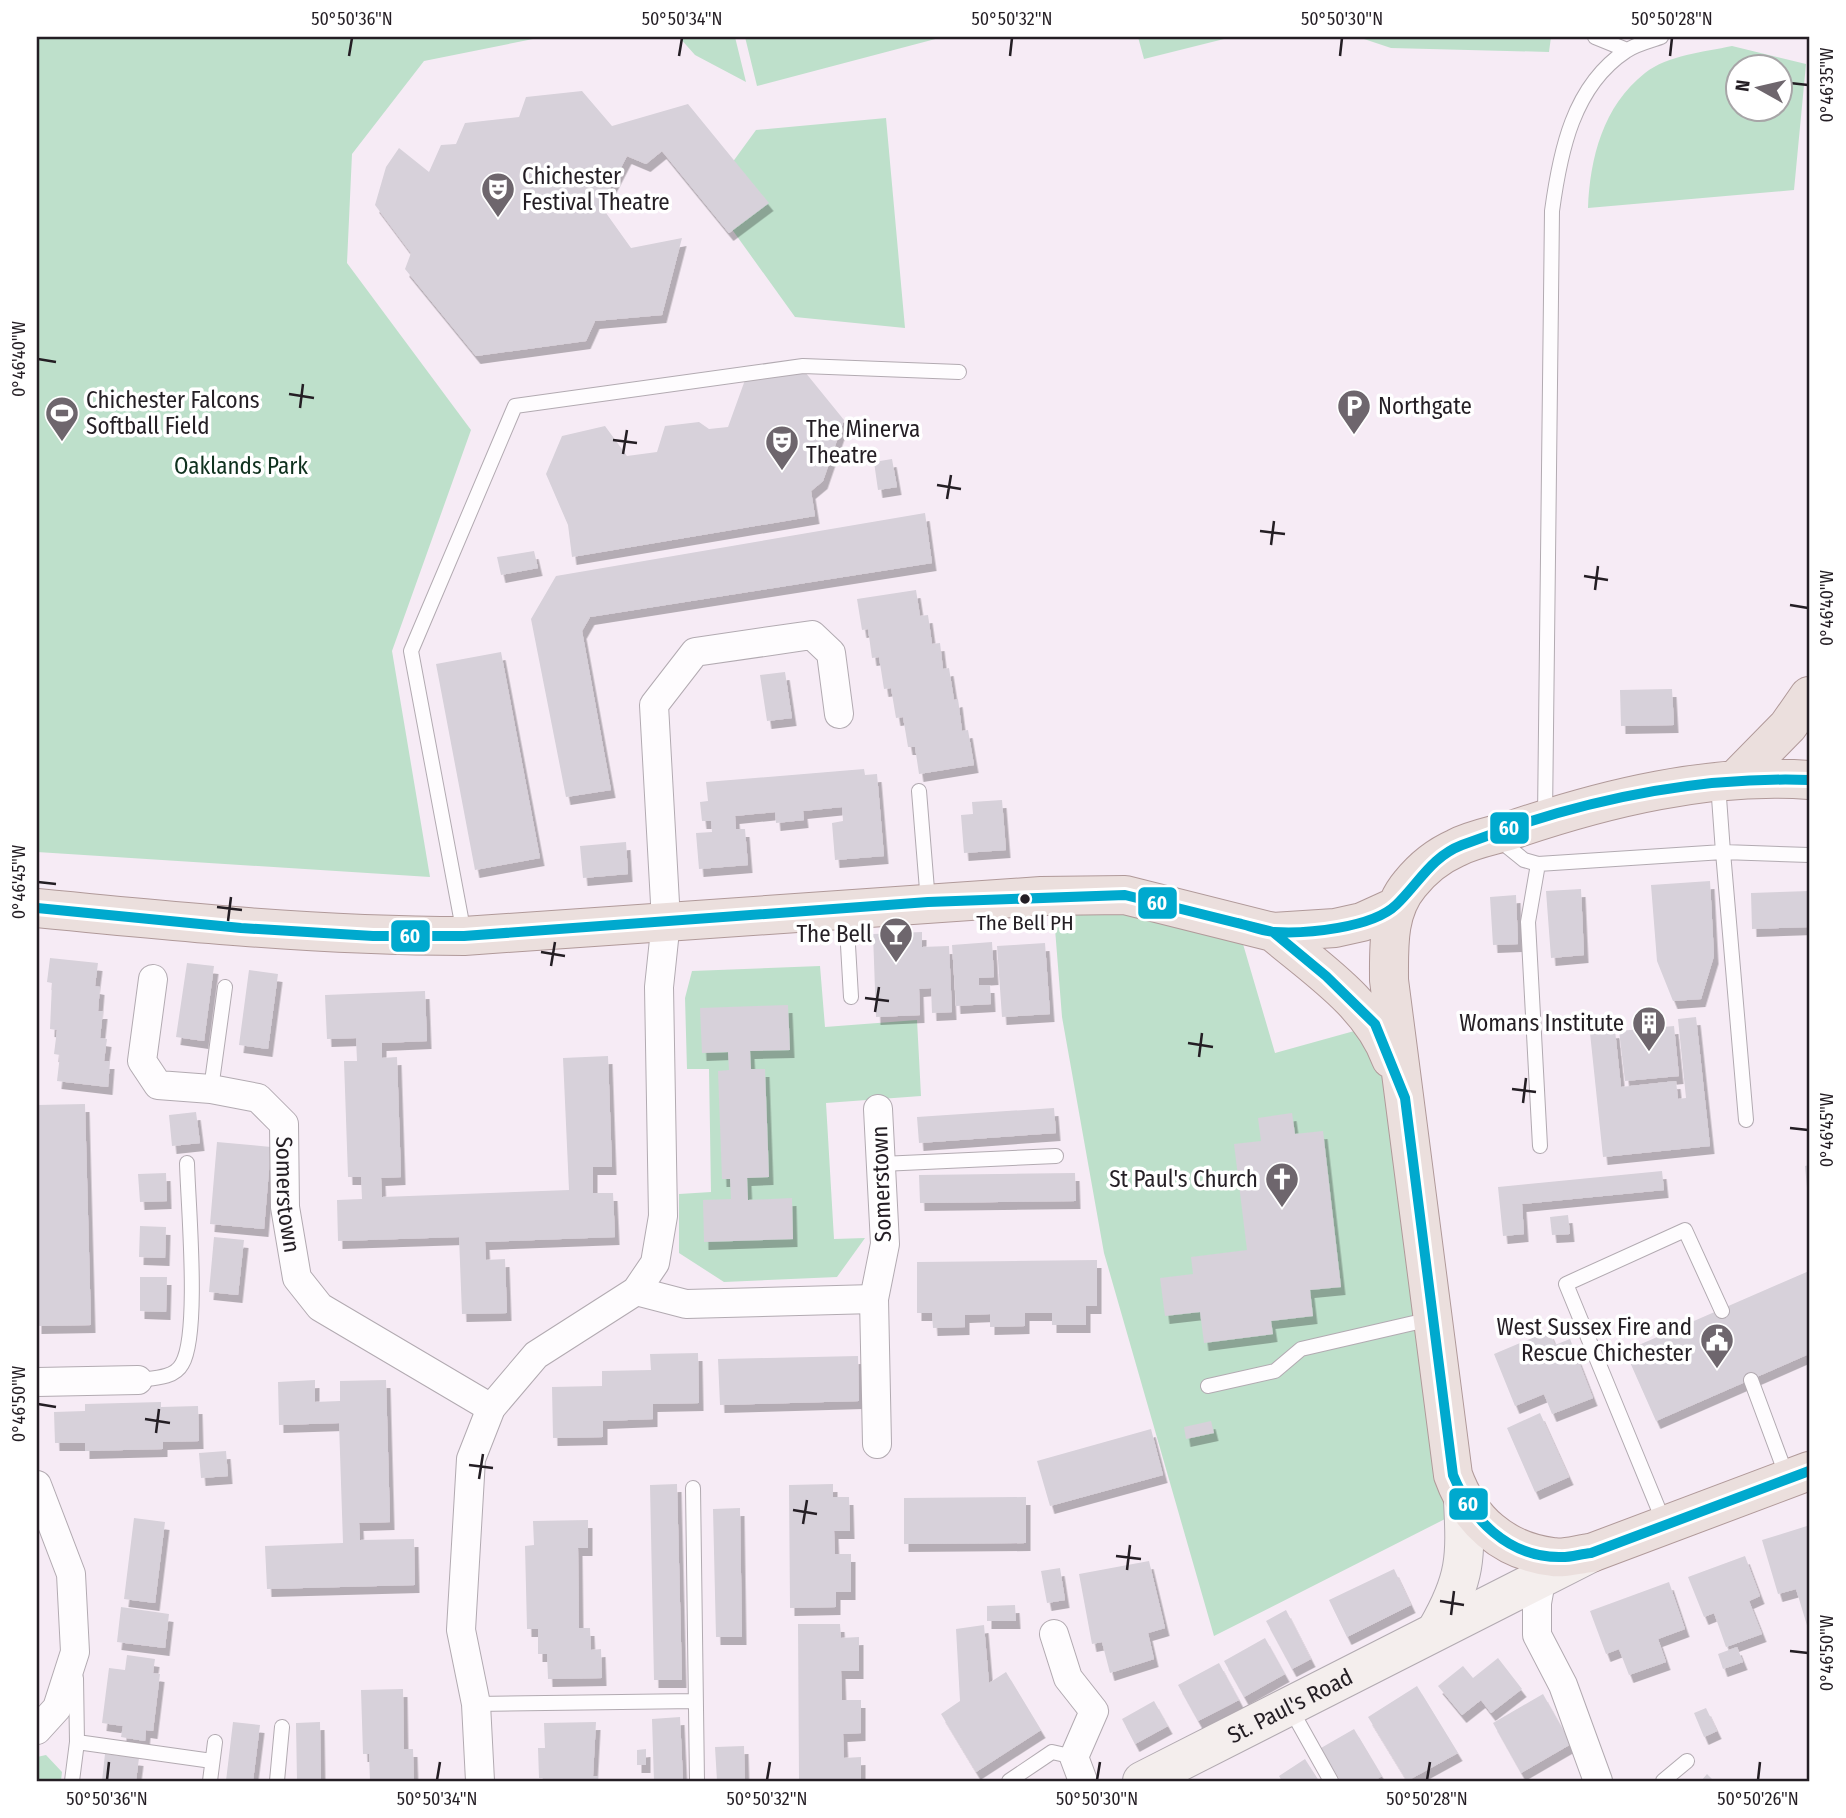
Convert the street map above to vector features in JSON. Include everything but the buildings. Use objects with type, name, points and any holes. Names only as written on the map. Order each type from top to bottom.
[{"type":"main road","points":[[1726,781],[1788,726],[1809,696]]},
{"type":"main road","points":[[1437,1629],[1454,1600],[1462,1576],[1466,1549],[1462,1501],[1453,1475],[1389,980],[1390,938],[1395,907],[1409,885],[1440,857],[1458,847],[1545,819],[1636,796],[1726,781],[1809,780]]},
{"type":"main road","points":[[37,908],[240,928],[373,936],[464,936],[1041,896],[1125,895],[1273,932],[1335,928],[1362,922],[1395,907]]},
{"type":"main road","points":[[1273,932],[1326,976],[1374,1024],[1384,1040],[1405,1098]]},
{"type":"main road","name":"St. Paul's Road","points":[[1142,1781],[1562,1562],[1799,1475]]},
{"type":"main road","points":[[1462,1501],[1483,1525],[1501,1539],[1562,1562]]},
{"type":"street","points":[[480,1781],[476,1704],[461,1630],[471,1459],[491,1408],[536,1355],[636,1291],[655,1263],[663,1216],[659,987],[666,921],[654,705],[695,652],[812,635],[831,653],[839,714]]},
{"type":"street","name":"Somerstown","points":[[153,979],[142,1061],[158,1085],[211,1089],[258,1098],[284,1124],[285,1207],[297,1278],[320,1307],[491,1408]]},
{"type":"street","name":"Somerstown","points":[[877,1444],[874,1299],[885,1244],[878,1109]]},
{"type":"street","points":[[636,1291],[686,1304],[874,1299]]},
{"type":"street","points":[[37,1382],[138,1380]]},
{"type":"street","points":[[37,1485],[44,1521],[71,1574],[75,1652],[57,1708],[37,1730]]},
{"type":"street","points":[[1562,1562],[1537,1604],[1537,1635],[1563,1685],[1595,1771]]},
{"type":"street","points":[[1054,1634],[1068,1678],[1094,1711],[1079,1769]]},
{"type":"lane","points":[[1595,37],[1627,50]]},
{"type":"lane","points":[[1545,819],[1552,211],[1558,169],[1572,122],[1589,83],[1627,50],[1661,37]]},
{"type":"lane","points":[[464,936],[411,651],[515,406],[803,366],[959,372]]},
{"type":"lane","points":[[1726,781],[1723,852],[1745,1119]]},
{"type":"lane","points":[[919,791],[928,902]]},
{"type":"lane","points":[[1495,836],[1511,852],[1538,863],[1723,852],[1809,855]]},
{"type":"lane","points":[[1538,863],[1528,922],[1540,1146]]},
{"type":"lane","points":[[846,909],[851,997]]},
{"type":"lane","points":[[211,1089],[225,987]]},
{"type":"lane","points":[[881,1164],[1056,1156]]},
{"type":"lane","points":[[138,1380],[167,1376],[182,1366],[191,1334],[187,1163]]},
{"type":"lane","points":[[1666,1526],[1566,1284],[1685,1230],[1722,1311]]},
{"type":"lane","points":[[1208,1386],[1275,1371],[1301,1349],[1433,1319]]},
{"type":"lane","points":[[1751,1380],[1799,1475]]},
{"type":"lane","points":[[693,1488],[698,1781]]},
{"type":"lane","points":[[72,1781],[77,1742],[75,1652]]},
{"type":"lane","points":[[476,1704],[696,1700]]},
{"type":"lane","points":[[1288,1705],[1331,1781]]},
{"type":"lane","points":[[277,1781],[282,1727]]},
{"type":"lane","points":[[77,1742],[212,1761]]},
{"type":"lane","points":[[209,1781],[215,1742]]},
{"type":"lane","points":[[1009,1781],[1052,1752],[1079,1769]]},
{"type":"lane","points":[[1663,1781],[1687,1761]]},
{"type":"green space","name":"Oaklands Park","points":[[37,37],[543,37],[424,61],[352,154],[347,263],[471,430],[392,651],[430,877],[37,852]]},
{"type":"green space","points":[[679,37],[735,37],[746,82],[695,55]]},
{"type":"green space","points":[[745,37],[943,37],[757,86]]},
{"type":"green space","points":[[1138,37],[1232,37],[1144,59]]},
{"type":"green space","points":[[1358,37],[1551,37],[1549,52],[1391,48]]},
{"type":"green space","points":[[1732,46],[1757,52],[1724,52],[1724,122],[1794,122],[1794,61],[1806,64],[1794,190],[1588,208],[1596,152],[1609,117],[1619,101],[1645,73],[1664,62]]},
{"type":"green space","points":[[886,118],[905,328],[795,317],[708,196],[756,130]]},
{"type":"green space","points":[[1127,910],[1243,944],[1275,1053],[1365,1028],[1393,1098],[1447,1518],[1214,1636],[1104,1253],[1062,1017],[1054,916]]},
{"type":"green space","points":[[820,966],[825,1027],[917,1020],[921,1096],[826,1103],[834,1239],[865,1238],[837,1277],[724,1282],[679,1253],[679,1194],[711,1192],[709,1069],[687,1069],[685,998],[692,971]]},
{"type":"green space","points":[[46,1755],[62,1772],[61,1781],[37,1781],[37,1757]]},
{"type":"transit line","name":"60","points":[[1238,923],[1287,932],[1355,924],[1385,913],[1396,905],[1434,863],[1451,850],[1504,830],[1632,795],[1720,783],[1809,780]]},
{"type":"transit line","name":"60","points":[[37,908],[241,928],[373,936],[464,936],[928,902],[1125,895],[1273,932],[1326,976],[1375,1024],[1405,1098],[1453,1475],[1481,1520],[1508,1543],[1523,1550],[1541,1555],[1571,1556],[1591,1553],[1809,1471]]},
{"type":"place","name":"Chichester Festival Theatre","points":[[498,219]]},
{"type":"place","name":"Northgate","points":[[1354,436]]},
{"type":"place","name":"Chichester Falcons Softball Field","points":[[62,443]]},
{"type":"place","name":"The Minerva Theatre","points":[[782,472]]},
{"type":"place","name":"The Bell PH","points":[[1025,899]]},
{"type":"place","name":"The Bell","points":[[896,964]]},
{"type":"place","name":"Womans Institute","points":[[1649,1053]]},
{"type":"place","name":"St Paul's Church","points":[[1282,1209]]},
{"type":"place","name":"West Sussex Fire and Rescue Chichester","points":[[1717,1370]]}]
